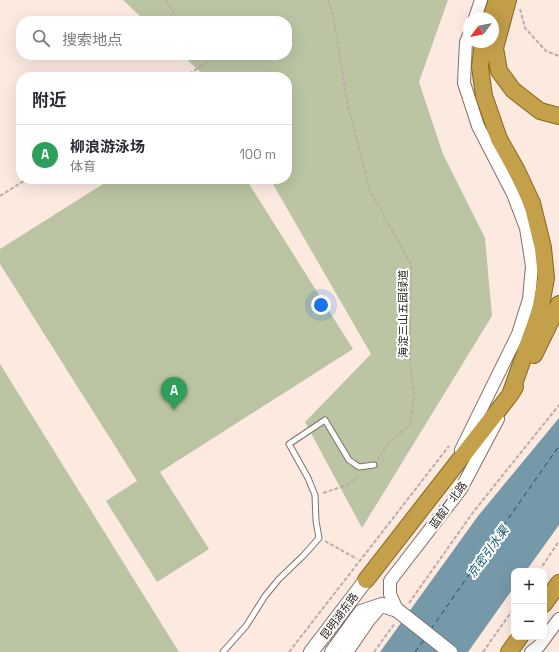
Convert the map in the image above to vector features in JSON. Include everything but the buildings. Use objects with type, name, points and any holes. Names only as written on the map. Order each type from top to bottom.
[{"type":"highway","points":[[493,12],[497,0]]},
{"type":"highway","points":[[514,2],[495,48],[499,71],[513,90],[540,111],[559,116]]},
{"type":"highway","points":[[482,48],[480,67],[484,96],[499,139],[517,171],[532,204],[543,248],[546,278],[540,311],[510,395]]},
{"type":"highway","name":"蓝靛厂北路","points":[[366,580],[510,395],[535,354],[559,304]]},
{"type":"highway","points":[[547,600],[559,583]]},
{"type":"highway","points":[[509,652],[518,640]]},
{"type":"main road","name":"昆明湖东路","points":[[311,652],[366,580]]},
{"type":"main road","points":[[382,605],[450,652]]},
{"type":"main road","name":"昆明湖东路","points":[[332,652],[361,612],[382,605]]},
{"type":"street","points":[[477,12],[481,0]]},
{"type":"street","points":[[448,476],[518,334],[529,298],[532,266],[524,221],[513,194],[478,126],[464,83],[466,48]]},
{"type":"street","name":"蓝靛厂北路","points":[[396,616],[390,594],[390,581],[462,489],[510,395]]},
{"type":"street","points":[[347,652],[369,620],[382,605]]},
{"type":"street","points":[[531,652],[539,646],[559,619]]},
{"type":"lane","points":[[223,652],[246,626],[265,596],[279,579],[319,538],[316,521],[315,494],[289,444],[326,420],[350,460],[359,467],[374,464]]},
{"type":"path","points":[[166,0],[176,16]]},
{"type":"path","name":"海淀三山五园绿道","points":[[315,494],[347,485],[374,464],[388,443],[410,425],[414,396],[410,363],[411,264],[370,191],[348,106],[333,15],[328,0]]},
{"type":"path","points":[[514,2],[525,28],[546,52],[559,56]]},
{"type":"path","points":[[192,72],[206,63],[204,60]]},
{"type":"path","points":[[0,196],[19,184]]},
{"type":"path","points":[[409,603],[474,511],[559,405]]},
{"type":"path","points":[[289,652],[450,445]]},
{"type":"path","points":[[319,538],[357,559]]},
{"type":"path","points":[[541,568],[559,541]]},
{"type":"path","points":[[483,652],[511,612]]},
{"type":"path","points":[[374,652],[396,616]]},
{"type":"green space","points":[[123,0],[448,0],[419,82],[443,154],[485,238],[492,316],[362,528],[305,422],[371,354],[273,184],[292,184],[292,72],[201,72],[187,60],[292,60],[292,16],[140,16]]},
{"type":"green space","points":[[103,184],[249,184],[353,349],[160,472],[209,549],[157,582],[106,501],[137,481],[0,264],[0,249]]},
{"type":"green space","points":[[0,364],[179,652],[0,652]]},
{"type":"water","name":"京密引水渠","points":[[559,418],[559,525],[528,568],[511,568],[511,591],[468,652],[380,652],[478,516]]},
{"type":"ferry route","points":[[431,629],[559,446]]},
{"type":"ferry route","points":[[415,652],[424,640]]},
{"type":"place","name":"柳浪游泳场","points":[[174,410]]}]
